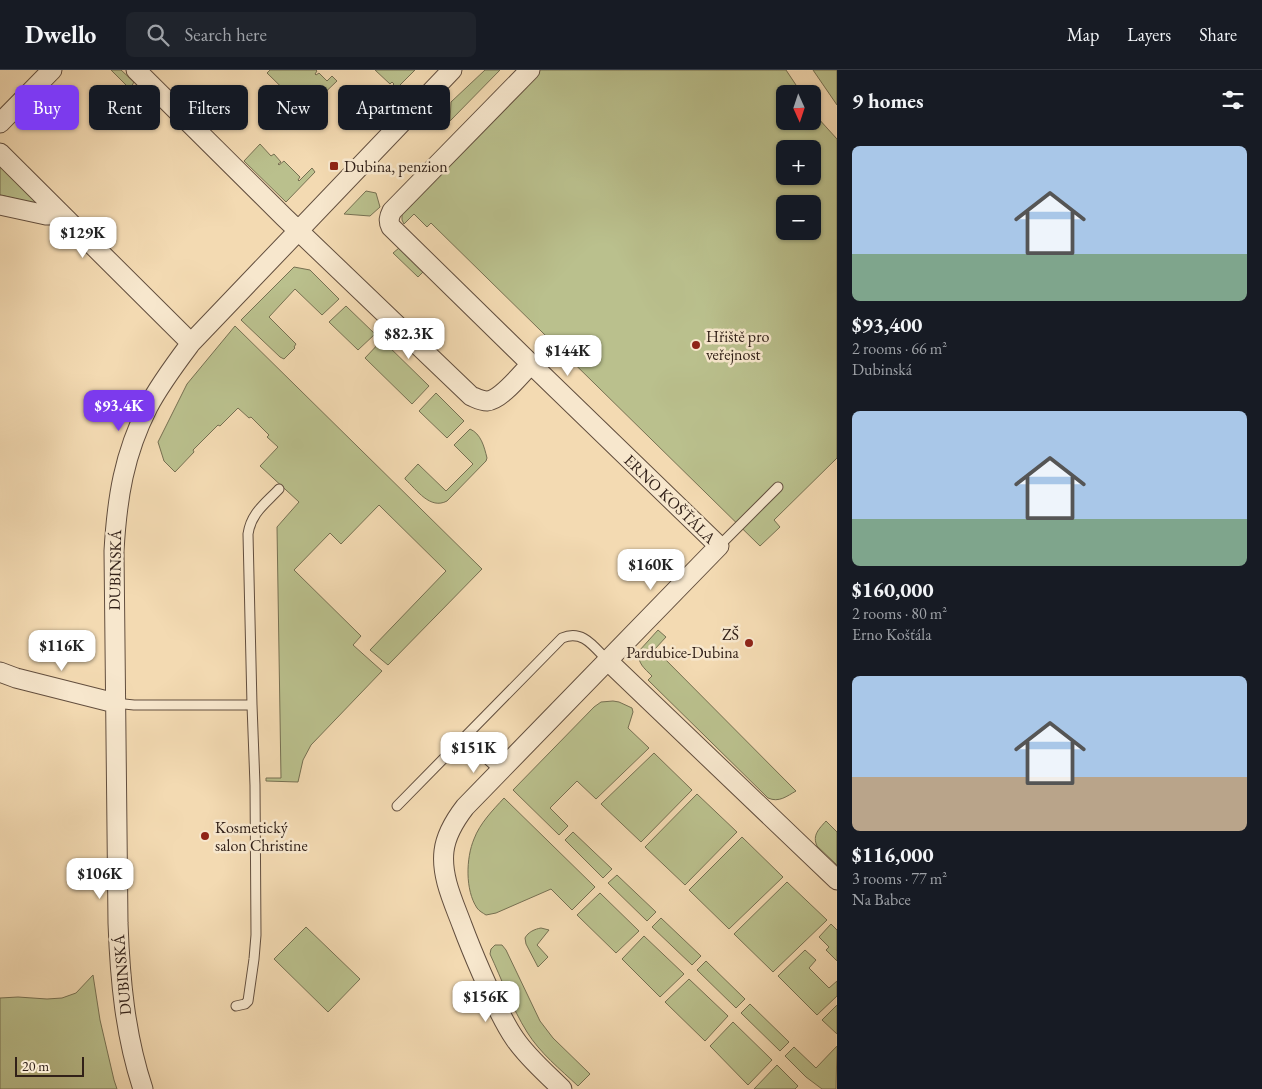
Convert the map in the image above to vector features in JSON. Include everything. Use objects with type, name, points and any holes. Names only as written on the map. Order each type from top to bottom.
[{"type":"street","points":[[0,123],[52,70]]},
{"type":"street","points":[[136,70],[298,230],[471,396],[488,401],[495,399],[531,364]]},
{"type":"street","name":"ERNO KOŠŤÁLA","points":[[530,70],[392,211],[389,222],[395,232],[719,546],[465,807],[455,820],[448,834],[443,863],[446,882],[470,946],[506,1026],[522,1049],[562,1089]]},
{"type":"street","name":"DUBINSKÁ","points":[[143,1089],[132,1050],[125,1014],[119,951],[114,551],[120,485],[127,457],[149,405],[164,379],[191,342],[298,230],[442,73]]},
{"type":"street","points":[[0,153],[191,342]]},
{"type":"street","points":[[0,205],[46,215],[59,212]]},
{"type":"street","points":[[607,660],[837,880]]},
{"type":"street","points":[[0,672],[16,678],[115,702]]},
{"type":"lane","points":[[719,546],[778,487]]},
{"type":"lane","points":[[236,1006],[245,1004],[248,1000],[256,944],[255,785],[248,534],[254,516],[279,489]]},
{"type":"lane","points":[[397,806],[562,638],[573,635],[582,637],[607,660]]},
{"type":"lane","points":[[115,702],[134,705],[252,705]]},
{"type":"lane","points":[[464,738],[500,771]]},
{"type":"green space","points":[[111,70],[121,70],[134,82],[132,85],[126,85]]},
{"type":"green space","points":[[270,70],[316,70],[316,75],[319,73],[327,81],[332,76],[337,81],[328,90],[328,85],[279,85],[267,73]]},
{"type":"green space","points":[[375,70],[415,70],[400,85],[393,85],[392,82],[390,84]]},
{"type":"green space","points":[[485,70],[500,70],[450,121],[451,102]]},
{"type":"green space","name":"Hřiště pro veřejnost","points":[[538,70],[786,70],[796,85],[776,85],[776,130],[821,130],[821,121],[837,139],[837,458],[774,520],[780,527],[760,546],[431,223],[427,227],[414,214],[404,224],[402,212]]},
{"type":"green space","points":[[813,70],[837,70],[837,105]]},
{"type":"green space","points":[[260,144],[271,156],[274,154],[281,162],[279,165],[284,161],[300,177],[299,181],[312,168],[315,172],[286,202],[244,161]]},
{"type":"green space","points":[[0,163],[38,204],[0,195]]},
{"type":"green space","points":[[366,191],[376,193],[380,207],[370,216],[344,214]]},
{"type":"green space","points":[[399,248],[423,272],[418,277],[393,253]]},
{"type":"green space","points":[[294,267],[310,270],[339,299],[322,315],[295,289],[269,317],[296,344],[295,348],[284,359],[241,320]]},
{"type":"green space","points":[[346,306],[375,334],[358,350],[329,322]]},
{"type":"green space","points":[[235,326],[482,569],[388,665],[370,650],[446,571],[379,505],[341,544],[330,533],[294,570],[361,636],[353,645],[382,671],[311,745],[303,760],[298,782],[266,781],[266,778],[281,778],[277,527],[299,502],[260,466],[278,447],[251,417],[249,418],[238,408],[193,450],[194,452],[175,472],[164,461],[158,442],[187,384]]},
{"type":"green space","points":[[382,340],[429,386],[412,404],[365,358]]},
{"type":"green space","points":[[436,393],[464,421],[447,438],[419,411]]},
{"type":"green space","points":[[470,429],[482,441],[487,458],[486,461],[447,501],[435,503],[424,498],[405,478],[418,464],[446,491],[473,464],[454,445]]},
{"type":"green space","points":[[658,630],[666,637],[655,649],[796,791],[776,800],[768,798],[648,680],[652,676],[640,662],[639,651]]},
{"type":"green space","points":[[613,701],[632,708],[633,712],[628,728],[649,748],[596,799],[577,781],[550,808],[568,826],[559,835],[513,790],[594,707],[601,702]]},
{"type":"green space","points":[[654,753],[692,790],[641,842],[601,804]]},
{"type":"green space","points":[[697,794],[737,832],[685,885],[645,847]]},
{"type":"green space","points":[[504,798],[595,887],[572,910],[551,889],[496,913],[486,915],[477,908],[470,892],[468,874],[469,855],[483,822]]},
{"type":"green space","points":[[826,821],[837,832],[837,865],[817,846],[815,839],[817,832]]},
{"type":"green space","points":[[573,832],[612,869],[603,878],[565,840]]},
{"type":"green space","points":[[742,837],[783,877],[729,929],[689,890]]},
{"type":"green space","points":[[617,875],[656,912],[647,921],[608,883]]},
{"type":"green space","points":[[787,882],[827,920],[773,972],[734,934]]},
{"type":"green space","points":[[600,893],[639,931],[616,953],[577,915]]},
{"type":"green space","points":[[661,918],[701,956],[692,965],[652,927]]},
{"type":"green space","points":[[831,924],[837,930],[837,961],[826,950],[829,947],[819,937]]},
{"type":"green space","points":[[306,927],[360,979],[328,1012],[274,959]]},
{"type":"green space","points":[[541,928],[549,930],[537,945],[548,957],[538,967],[526,944],[525,938],[532,931]]},
{"type":"green space","points":[[644,936],[684,974],[660,997],[622,959]]},
{"type":"green space","points":[[495,945],[502,945],[506,950],[540,1021],[553,1038],[590,1074],[578,1086],[532,1040],[512,1004],[490,954],[491,949]]},
{"type":"green space","points":[[805,950],[816,960],[809,968],[829,988],[837,981],[837,996],[817,1015],[778,976]]},
{"type":"green space","points":[[706,961],[745,999],[736,1008],[697,970]]},
{"type":"green space","points":[[93,975],[100,1020],[117,1089],[0,1089],[0,998],[62,998],[76,993]]},
{"type":"green space","points":[[689,979],[728,1016],[705,1041],[665,1002]]},
{"type":"green space","points":[[750,1004],[789,1042],[780,1051],[741,1013]]},
{"type":"green space","points":[[837,1005],[837,1034],[822,1020]]},
{"type":"green space","points":[[733,1022],[772,1060],[748,1085],[710,1046]]},
{"type":"green space","points":[[837,1046],[836,1089],[822,1089],[806,1077],[785,1056],[794,1047],[816,1068]]},
{"type":"green space","points":[[777,1065],[798,1086],[795,1089],[754,1089]]},
{"type":"place","name":"Dubina, penzion","points":[[334,166]]},
{"type":"place","name":"Hřiště pro veřejnost","points":[[696,345]]},
{"type":"place","name":"ZŠ Pardubice-Dubina","points":[[749,643]]},
{"type":"place","name":"Kosmetický salon Christine","points":[[205,836]]}]
